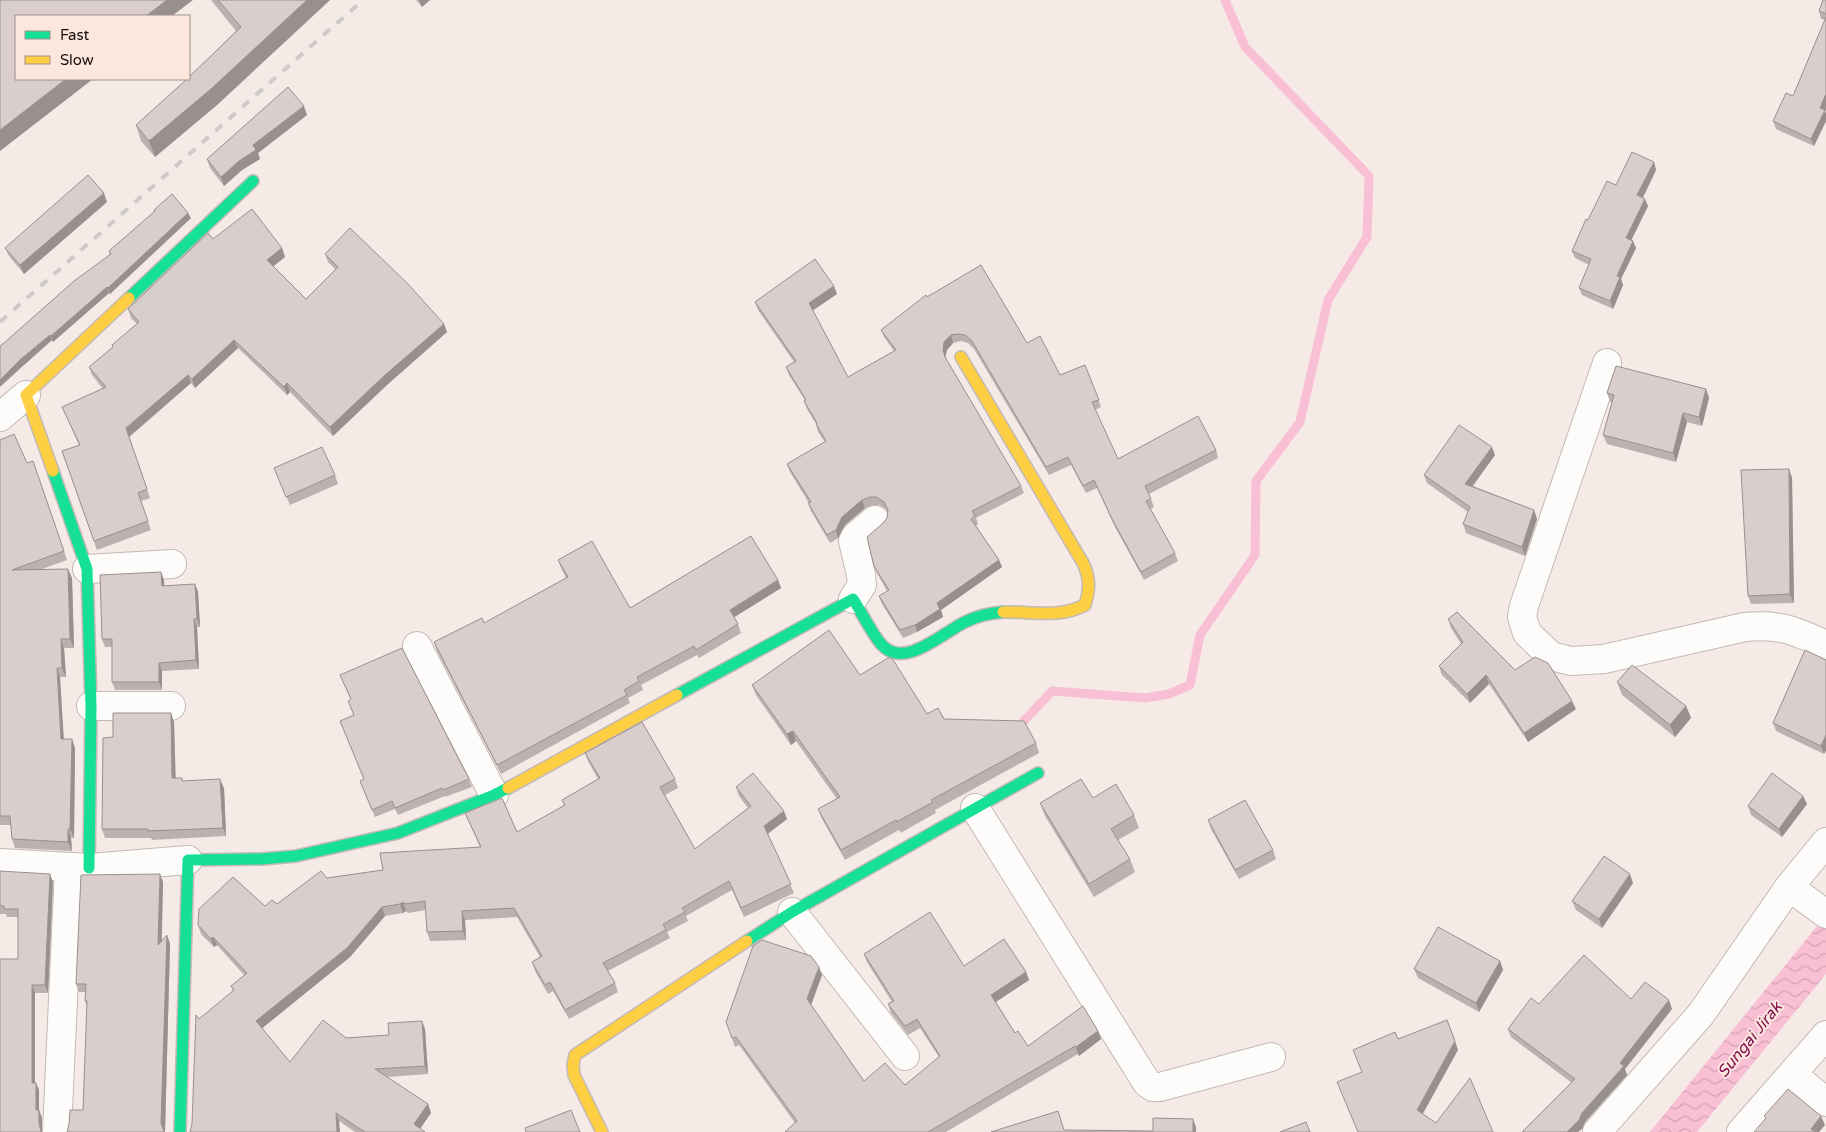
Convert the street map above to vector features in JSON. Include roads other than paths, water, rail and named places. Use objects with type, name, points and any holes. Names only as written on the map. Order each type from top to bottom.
[{"type":"street","points":[[0,417],[26,395],[252,181]]},
{"type":"street","points":[[853,599],[882,646],[887,651],[894,652],[906,652],[926,647],[945,633],[966,622],[998,612],[1064,614],[1077,611],[1086,606],[1090,579],[1084,563],[962,357]]},
{"type":"street","points":[[1607,363],[1524,606],[1522,617],[1527,633],[1552,656],[1571,661],[1604,659],[1745,627],[1786,628],[1826,645]]},
{"type":"street","points":[[26,395],[87,569],[91,706],[57,1132]]},
{"type":"street","points":[[0,863],[79,868],[188,860],[261,859],[296,856],[398,833],[494,795],[853,599],[862,585],[853,542],[855,537],[875,520]]},
{"type":"street","points":[[87,569],[172,564]]},
{"type":"street","points":[[417,646],[494,795]]},
{"type":"street","points":[[91,706],[171,706]]},
{"type":"street","points":[[602,1132],[574,1075],[575,1055],[792,912],[1038,773]]},
{"type":"street","points":[[975,808],[1147,1083],[1154,1087],[1160,1087],[1271,1057]]},
{"type":"street","points":[[1597,1132],[1701,1014],[1789,886],[1826,842]]},
{"type":"street","points":[[180,1132],[188,860]]},
{"type":"street","points":[[1789,886],[1826,914]]},
{"type":"street","points":[[792,912],[905,1056]]},
{"type":"street","points":[[1741,1132],[1826,1035]]},
{"type":"street","points":[[1792,1074],[1826,1102]]},
{"type":"water","name":"Sungai Jirak","points":[[1826,915],[1826,974],[1697,1132],[1650,1132]]},
{"type":"waterway","points":[[1023,722],[1052,691],[1145,698],[1169,694],[1190,685],[1200,635],[1255,555],[1256,481],[1300,422],[1328,300],[1367,237],[1369,176],[1245,47],[1225,0]]},
{"type":"railway","points":[[0,322],[363,0]]}]
